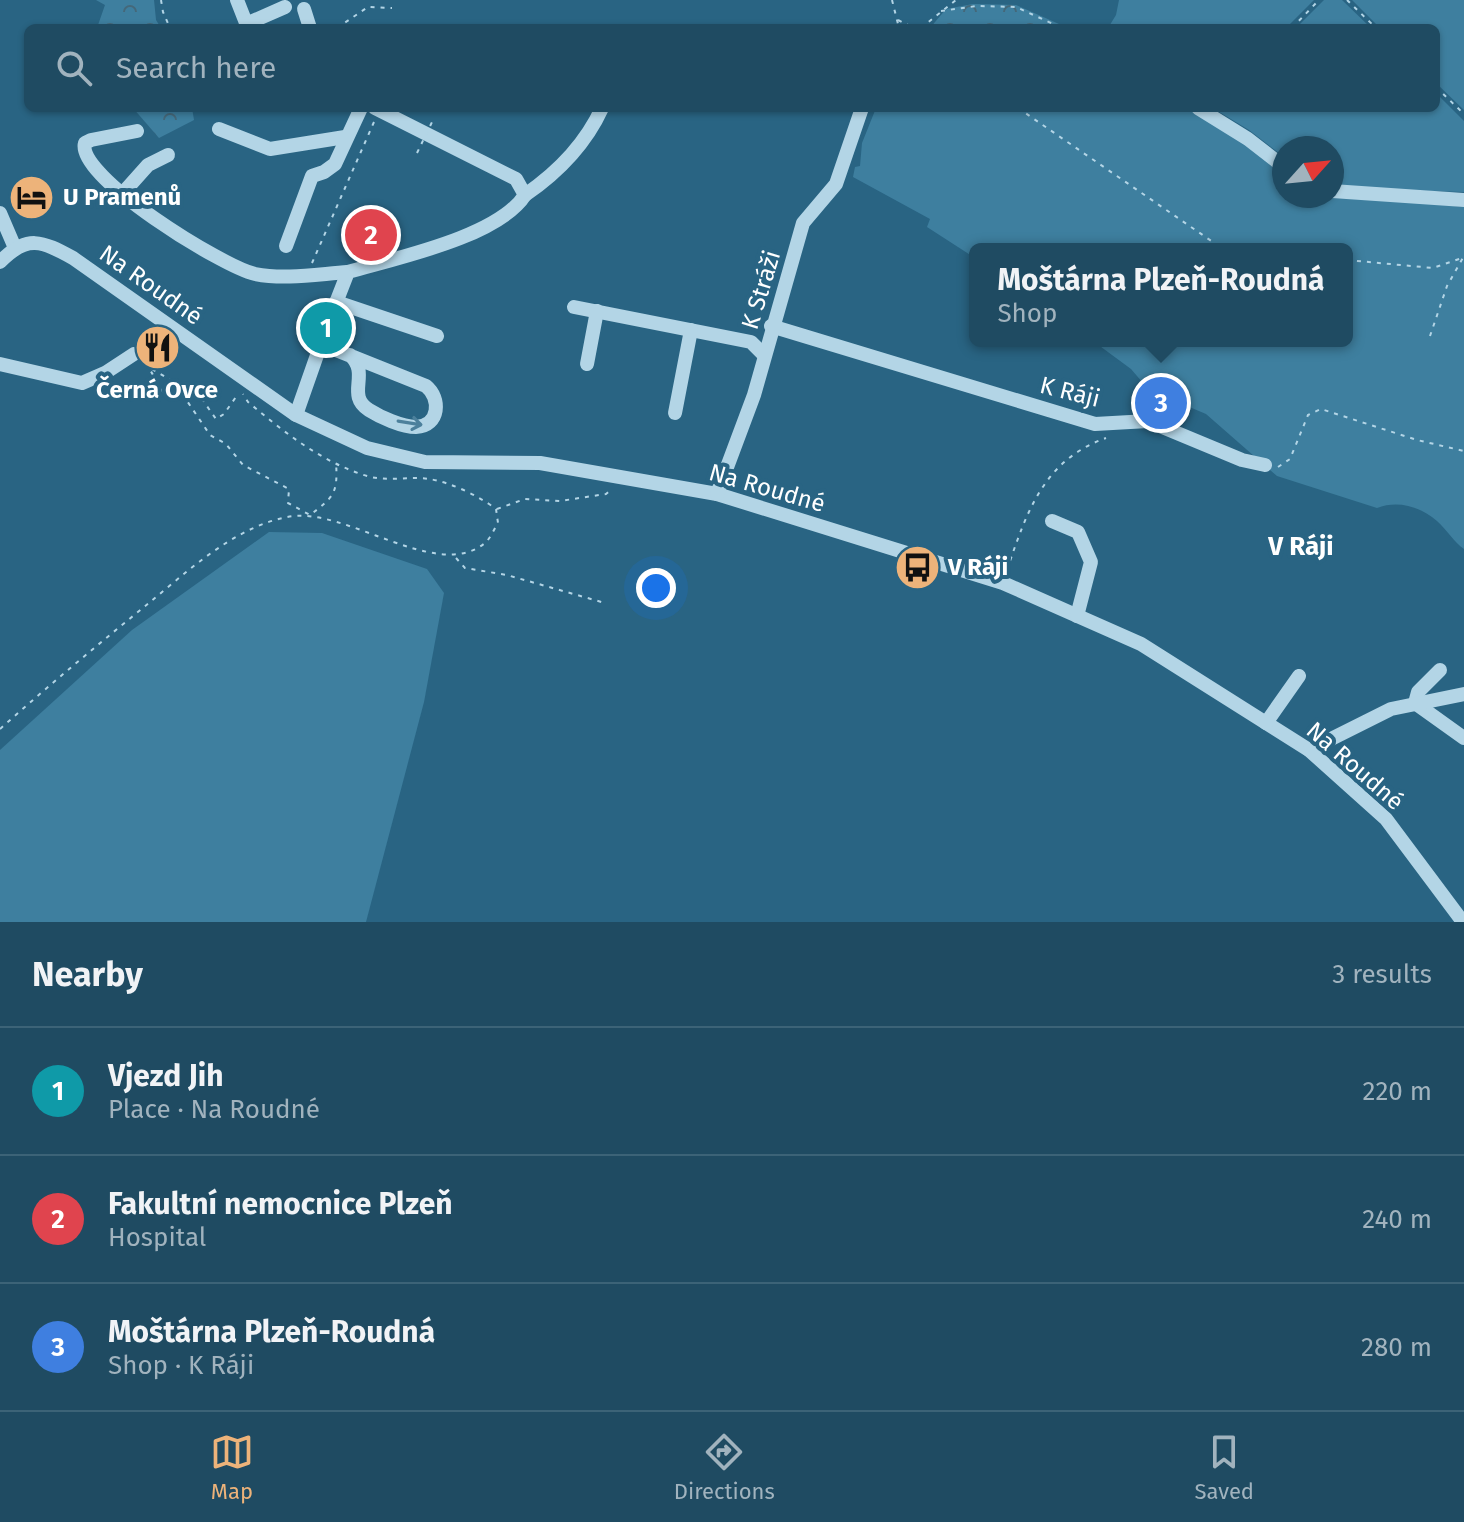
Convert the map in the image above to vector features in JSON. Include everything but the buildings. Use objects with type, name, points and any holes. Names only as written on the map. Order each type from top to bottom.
[{"type":"street","points":[[237,0],[246,24]]},
{"type":"street","points":[[251,24],[285,7]]},
{"type":"street","points":[[304,9],[309,24]]},
{"type":"street","points":[[286,246],[312,176],[335,164],[359,112]]},
{"type":"street","points":[[387,112],[516,179],[525,195]]},
{"type":"street","points":[[137,131],[85,143],[86,160],[163,226],[211,256],[254,274],[307,275],[348,272],[452,242],[516,208],[525,195],[545,181],[574,151],[599,112]]},
{"type":"street","name":"K Stráži","points":[[717,494],[754,395],[771,326],[803,223],[836,184],[861,112]]},
{"type":"street","points":[[1204,112],[1272,158]]},
{"type":"street","points":[[219,129],[270,149],[345,137]]},
{"type":"street","points":[[123,193],[148,165],[168,155]]},
{"type":"street","points":[[1344,192],[1464,200]]},
{"type":"street","points":[[0,213],[15,248],[0,262]]},
{"type":"street","name":"Na Roudné","points":[[15,248],[27,243],[41,243],[73,258],[296,415],[367,448],[425,462],[540,463],[717,494],[1003,583],[1141,644],[1309,750],[1386,819],[1463,922]]},
{"type":"street","points":[[330,318],[348,272]]},
{"type":"street","points":[[336,302],[437,336]]},
{"type":"street","points":[[574,307],[751,342],[764,355]]},
{"type":"street","points":[[587,364],[597,311]]},
{"type":"street","name":"K Ráji","points":[[771,326],[1095,424],[1148,421],[1242,460],[1265,465]]},
{"type":"street","points":[[675,413],[691,330]]},
{"type":"street","points":[[296,415],[322,341],[426,386],[435,396],[436,410],[428,422],[422,426],[407,425],[365,407],[357,395],[359,366],[350,355]]},
{"type":"street","points":[[0,364],[82,383],[138,356]]},
{"type":"street","points":[[360,380],[370,370],[384,369]]},
{"type":"street","points":[[1052,521],[1078,532],[1091,562],[1077,616]]},
{"type":"street","points":[[1415,703],[1418,692],[1440,670]]},
{"type":"street","points":[[1266,723],[1299,676]]},
{"type":"street","points":[[1309,750],[1391,709],[1464,694]]},
{"type":"street","points":[[1415,703],[1464,738]]},
{"type":"path","points":[[161,0],[168,24]]},
{"type":"path","points":[[892,0],[898,24]]},
{"type":"path","points":[[926,24],[956,0]]},
{"type":"path","points":[[1296,24],[1319,0]]},
{"type":"path","points":[[1347,0],[1372,24]]},
{"type":"path","points":[[941,11],[977,6],[1016,7],[1053,24]]},
{"type":"path","points":[[343,24],[368,7],[392,8]]},
{"type":"path","points":[[897,19],[906,24]]},
{"type":"path","points":[[1440,91],[1464,114]]},
{"type":"path","points":[[307,275],[379,112]]},
{"type":"path","points":[[1024,112],[1214,243]]},
{"type":"path","points":[[417,153],[434,118]]},
{"type":"path","points":[[1353,261],[1433,268],[1463,257]]},
{"type":"path","points":[[1430,336],[1447,286],[1463,257]]},
{"type":"path","points":[[138,356],[179,389],[210,435],[226,444],[243,465],[289,489],[288,503],[310,515],[400,545],[456,557],[485,543],[498,523],[496,509],[487,503],[431,479],[369,477],[310,451],[248,402],[243,394],[245,378]]},
{"type":"path","points":[[152,369],[163,392],[192,385],[216,419],[224,414],[238,394]]},
{"type":"path","points":[[1265,465],[1279,467],[1290,459],[1308,415],[1321,409],[1417,440],[1464,451]]},
{"type":"path","points":[[1003,583],[1032,507],[1050,474],[1085,446],[1116,435],[1132,422]]},
{"type":"path","points":[[0,729],[69,668],[234,537],[286,517],[310,515],[330,500],[337,486],[336,462]]},
{"type":"path","points":[[496,509],[525,499],[560,501],[606,494],[625,478]]},
{"type":"path","points":[[456,557],[465,568],[507,575],[605,603]]},
{"type":"green space","points":[[96,0],[154,0],[158,24],[98,24],[105,5]]},
{"type":"green space","points":[[1119,0],[1314,0],[1290,24],[1110,24]]},
{"type":"green space","points":[[1324,0],[1342,0],[1367,24],[1300,24]]},
{"type":"green space","points":[[1352,0],[1464,0],[1464,110],[1440,87],[1440,24],[1376,24]]},
{"type":"green space","points":[[973,4],[1016,5],[1059,24],[933,24],[946,9]]},
{"type":"green space","points":[[1440,97],[1464,121],[1464,192],[1344,188],[1344,136],[1272,136],[1272,148],[1219,112],[1440,112]]},
{"type":"green space","points":[[136,112],[193,112],[194,120],[159,138]]},
{"type":"green space","points":[[874,112],[1198,112],[1272,163],[1272,208],[1344,208],[1344,198],[1464,207],[1464,549],[1437,521],[1416,508],[1392,505],[1377,508],[1277,476],[1206,414],[1149,390],[1131,369],[1101,347],[1353,347],[1353,243],[969,243],[969,254],[927,227],[930,219],[853,177],[855,167],[860,166],[862,143]]},
{"type":"green space","points":[[269,532],[322,533],[427,569],[444,593],[424,702],[366,922],[0,922],[0,750],[132,630]]},
{"type":"place","name":"U Pramenů","points":[[32,197]]},
{"type":"place","name":"Fakultní nemocnice Plzeň","points":[[371,235]]},
{"type":"place","name":"Vjezd Jih","points":[[326,328]]},
{"type":"place","name":"Černá Ovce","points":[[157,348]]},
{"type":"place","name":"Moštárna Plzeň-Roudná","points":[[1161,403]]},
{"type":"place","name":"V Ráji","points":[[917,567]]},
{"type":"district","name":"V Ráji","points":[[1301,546]]}]
